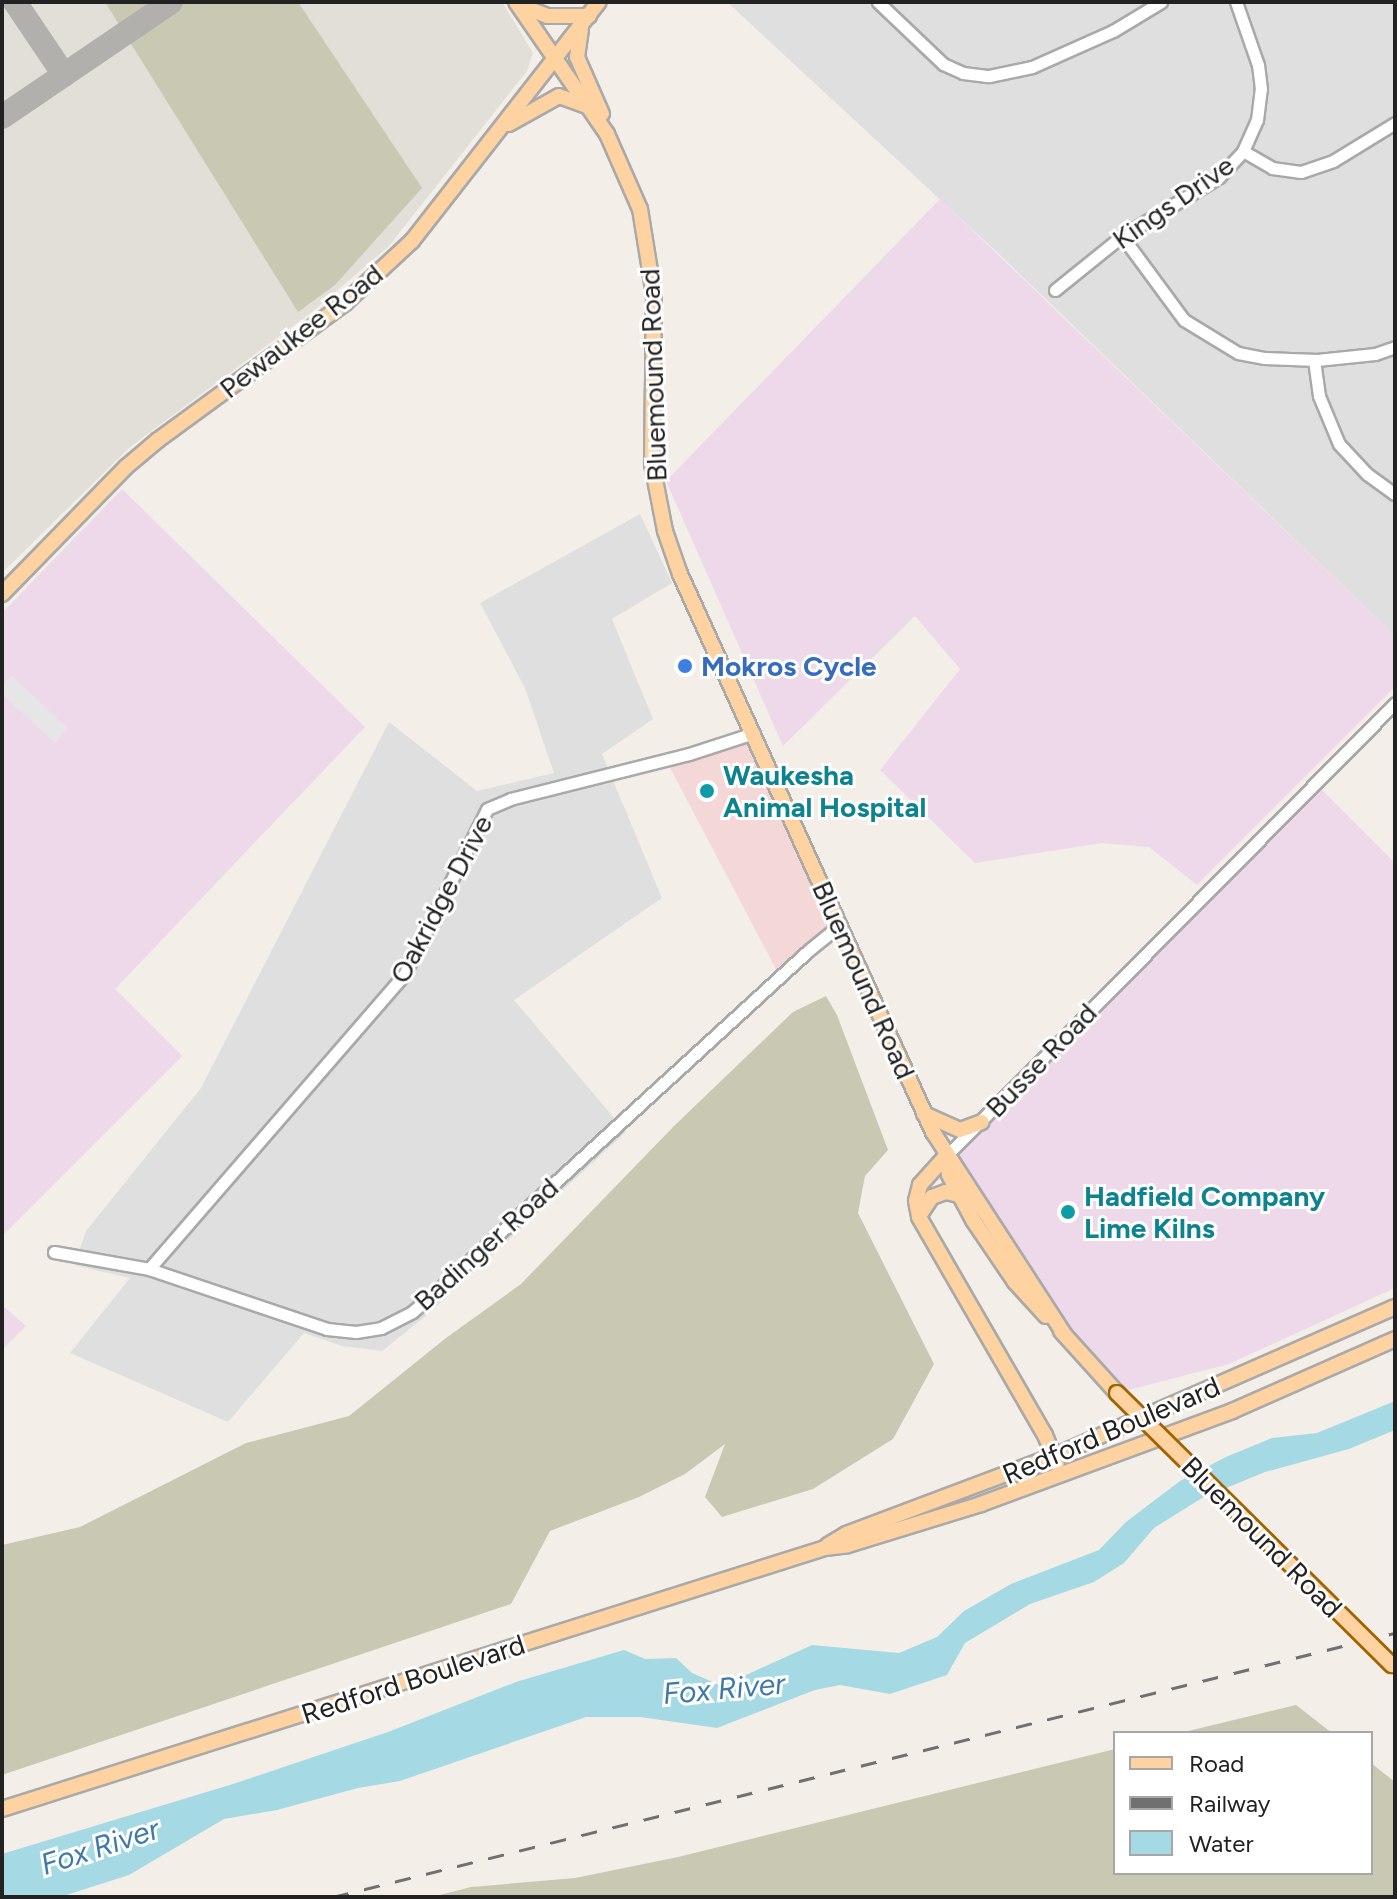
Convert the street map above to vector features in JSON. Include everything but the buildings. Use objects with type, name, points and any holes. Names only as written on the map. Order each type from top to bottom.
[{"type":"main road","name":"Pewaukee Road","points":[[2,594],[158,440],[345,303],[388,265],[412,241],[599,2]]},
{"type":"main road","points":[[517,3],[547,16],[586,19],[577,38],[577,57],[601,111],[605,131]]},
{"type":"main road","name":"Bluemound Road","points":[[517,3],[605,131],[635,192],[648,243],[654,304],[651,458],[662,520],[680,574],[924,1114],[946,1156],[969,1182],[1065,1335]]},
{"type":"main road","points":[[501,128],[559,96],[590,107]]},
{"type":"main road","points":[[924,1114],[960,1130],[982,1122]]},
{"type":"main road","name":"Bluemound Road","points":[[946,1156],[949,1175],[959,1195],[1015,1282],[1117,1393],[1393,1666]]},
{"type":"main road","name":"Busse Road","points":[[919,1217],[916,1201],[920,1185],[946,1156]]},
{"type":"main road","points":[[959,1195],[946,1192],[932,1197],[919,1217],[1054,1456],[1061,1476]]},
{"type":"main road","name":"Redford Boulevard","points":[[825,1548],[846,1534],[1054,1456],[1395,1307]]},
{"type":"main road","name":"Redford Boulevard","points":[[2,1809],[1061,1476],[1282,1389],[1395,1339]]},
{"type":"main road","points":[[1271,1363],[1282,1389]]},
{"type":"street","points":[[878,2],[943,64],[963,73],[989,76],[1032,67],[1113,31],[1161,2]]},
{"type":"street","name":"Kings Drive","points":[[1055,290],[1122,236],[1219,177],[1243,151],[1257,120],[1261,89],[1258,65],[1236,2]]},
{"type":"street","points":[[1243,151],[1280,170],[1310,170],[1351,151],[1395,123]]},
{"type":"street","points":[[1122,236],[1172,307],[1199,332],[1230,349],[1255,357],[1314,360],[1346,358],[1395,347]]},
{"type":"street","points":[[1314,360],[1319,396],[1339,444],[1367,474],[1395,494]]},
{"type":"street","name":"Busse Road","points":[[946,1156],[1395,703]]},
{"type":"street","name":"Oakridge Drive","points":[[149,1269],[405,973],[487,809],[510,799],[689,754],[754,733]]},
{"type":"street","name":"Badinger Road","points":[[54,1252],[149,1269],[327,1329],[365,1332],[396,1322],[431,1296],[839,926]]},
{"type":"shaded area","points":[[2,2],[502,2],[533,53],[527,71],[389,246],[312,312],[130,447],[2,573]]},
{"type":"shaded area","points":[[105,2],[298,2],[422,188],[335,285],[298,312]]},
{"type":"shaded area","points":[[727,2],[1395,2],[1395,636],[999,254]]},
{"type":"shaded area","points":[[940,199],[1395,636],[1395,687],[1197,885],[1149,847],[1102,843],[975,863],[880,770],[960,669],[915,616],[783,746],[666,481]]},
{"type":"shaded area","points":[[122,489],[365,727],[115,989],[182,1056],[2,1236],[2,613]]},
{"type":"shaded area","points":[[640,514],[672,583],[612,619],[653,719],[602,754],[662,898],[514,1000],[626,1132],[427,1315],[382,1351],[342,1346],[304,1333],[228,1422],[70,1353],[130,1278],[74,1265],[86,1231],[201,1088],[389,722],[477,791],[554,773],[525,688],[480,603]]},
{"type":"shaded area","points":[[12,676],[68,729],[55,743],[2,694],[2,686]]},
{"type":"shaded area","points":[[754,733],[839,926],[780,977],[666,760]]},
{"type":"shaded area","points":[[1315,783],[1395,863],[1395,1288],[1229,1364],[1117,1393],[1095,1369],[946,1156]]},
{"type":"shaded area","points":[[826,996],[837,1015],[888,1150],[865,1176],[858,1213],[934,1364],[893,1439],[813,1489],[722,1517],[705,1497],[725,1444],[685,1474],[639,1497],[550,1531],[511,1604],[2,1775],[2,1545],[80,1527],[246,1443],[349,1416],[446,1338],[521,1284],[675,1125],[793,1012]]},
{"type":"shaded area","points":[[2,1305],[26,1326],[2,1350]]},
{"type":"shaded area","points":[[1296,1705],[1329,1731],[1188,1731]]},
{"type":"shaded area","points":[[1113,1749],[1113,1875],[1373,1875],[1373,1765],[1395,1782],[1395,1897],[432,1897],[471,1887],[575,1878],[678,1857]]},
{"type":"water","name":"Fox River","points":[[1395,1401],[1395,1430],[1349,1449],[1265,1472],[1202,1498],[1154,1528],[1124,1563],[1094,1582],[1030,1604],[965,1643],[947,1675],[890,1694],[840,1685],[815,1690],[717,1728],[640,1717],[586,1717],[400,1781],[224,1819],[129,1875],[60,1897],[2,1897],[2,1854],[233,1784],[388,1732],[516,1682],[624,1650],[645,1659],[676,1658],[692,1673],[722,1686],[812,1645],[899,1653],[937,1637],[964,1611],[1011,1584],[1099,1550],[1126,1522],[1180,1481],[1226,1457],[1272,1438],[1317,1433]]},
{"type":"taxiway","points":[[15,2],[64,75]]},
{"type":"taxiway","points":[[2,117],[171,2]]},
{"type":"railway","points":[[333,1897],[1395,1633]]},
{"type":"place","name":"Mokros Cycle","points":[[685,666]]},
{"type":"place","name":"Waukesha Animal Hospital","points":[[707,791]]},
{"type":"place","name":"Hadfield Company Lime Kilns","points":[[1068,1212]]}]
